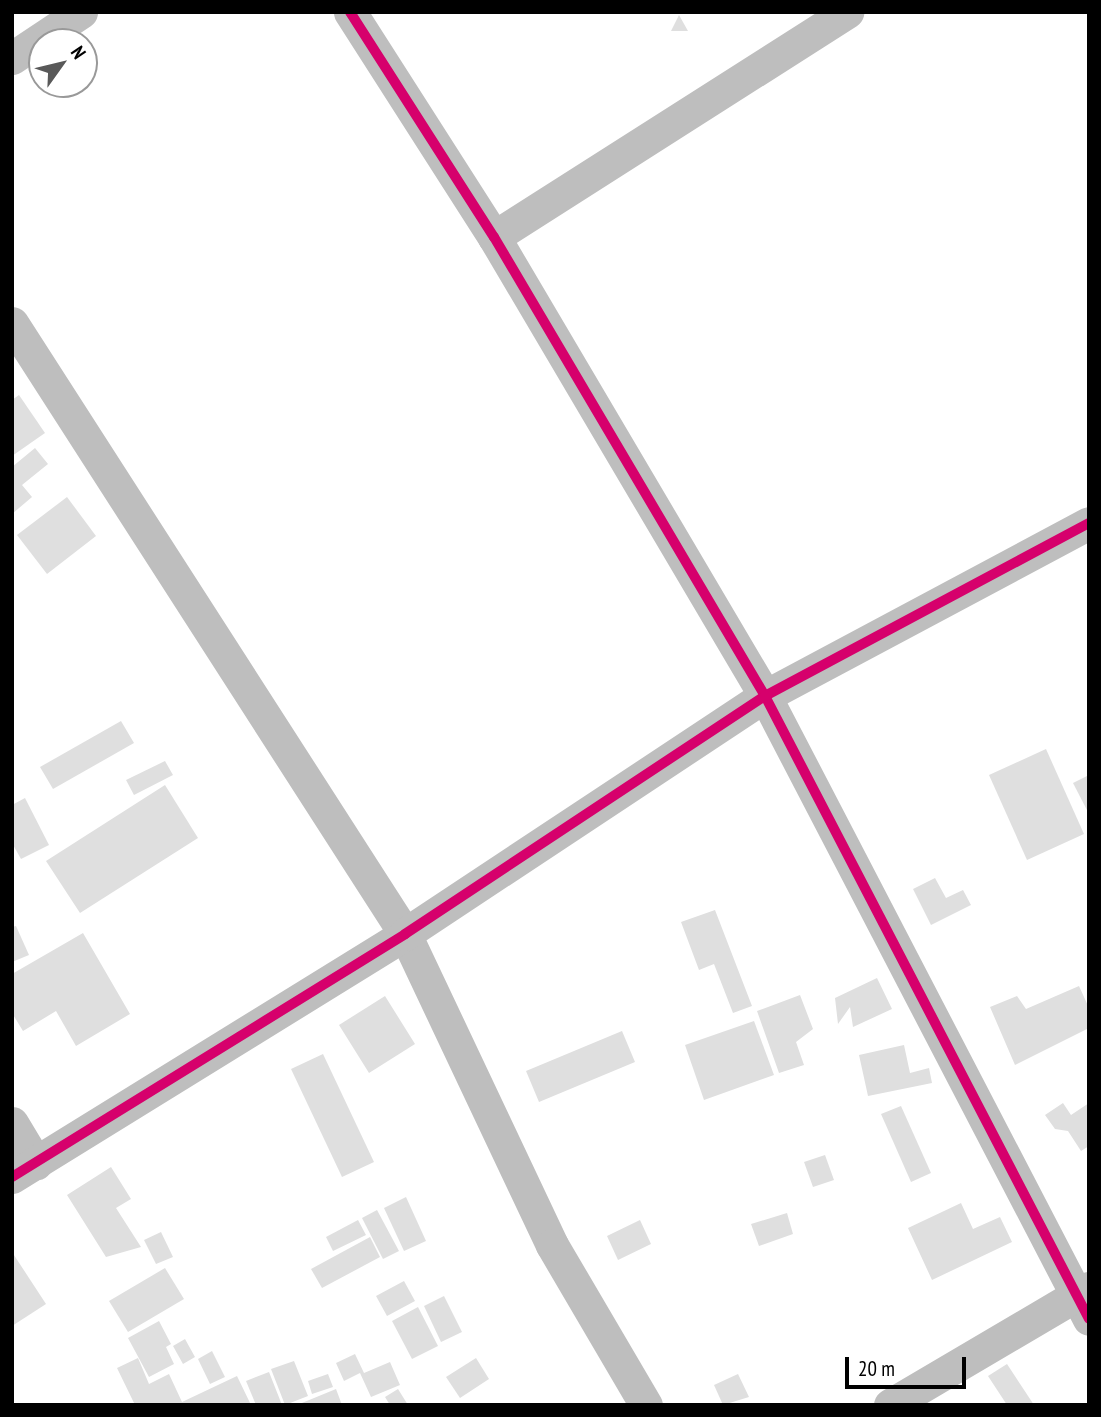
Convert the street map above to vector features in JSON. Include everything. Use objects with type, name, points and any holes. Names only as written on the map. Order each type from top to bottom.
[{"type":"street","points":[[12,58],[81,12]]},
{"type":"street","points":[[350,12],[494,237],[765,696],[1084,1301],[890,1405]]},
{"type":"street","points":[[494,237],[846,12]]},
{"type":"street","points":[[12,323],[405,934],[552,1245],[646,1405]]},
{"type":"street","points":[[12,1123],[24,1170],[405,934],[765,696],[1089,523]]},
{"type":"building","points":[[679,15],[688,31],[671,31]]},
{"type":"building","points":[[19,395],[45,433],[12,456],[12,400]]},
{"type":"building","points":[[35,448],[48,464],[22,485],[32,497],[12,514],[12,467]]},
{"type":"building","points":[[67,497],[96,536],[47,574],[17,535]]},
{"type":"building","points":[[121,721],[134,743],[53,789],[40,767]]},
{"type":"building","points":[[1046,749],[1084,834],[1027,860],[989,775]]},
{"type":"building","points":[[165,761],[173,775],[134,795],[126,780]]},
{"type":"building","points":[[1089,775],[1089,814],[1073,783]]},
{"type":"building","points":[[165,785],[198,838],[80,913],[46,861]]},
{"type":"building","points":[[25,798],[49,845],[21,859],[12,843],[12,805]]},
{"type":"building","points":[[935,878],[946,898],[963,890],[971,905],[931,925],[913,889]]},
{"type":"building","points":[[715,910],[752,1006],[733,1013],[714,964],[699,970],[681,922]]},
{"type":"building","points":[[16,926],[29,955],[12,962],[12,927]]},
{"type":"building","points":[[83,933],[130,1014],[76,1046],[56,1011],[23,1031],[12,1013],[12,974]]},
{"type":"building","points":[[877,978],[892,1009],[853,1027],[850,1007],[838,1024],[835,998]]},
{"type":"building","points":[[1079,986],[1089,1008],[1089,1028],[1015,1065],[990,1007],[1017,996],[1026,1009]]},
{"type":"building","points":[[800,995],[813,1029],[796,1042],[804,1065],[779,1073],[757,1011]]},
{"type":"building","points":[[385,996],[415,1044],[369,1073],[339,1025]]},
{"type":"building","points":[[754,1021],[774,1075],[704,1100],[685,1045]]},
{"type":"building","points":[[622,1031],[635,1062],[539,1102],[526,1071]]},
{"type":"building","points":[[904,1045],[910,1073],[929,1068],[932,1083],[868,1096],[859,1055]]},
{"type":"building","points":[[323,1054],[374,1162],[342,1177],[291,1069]]},
{"type":"building","points":[[1063,1103],[1071,1115],[1089,1103],[1089,1146],[1081,1151],[1068,1131],[1055,1129],[1045,1115]]},
{"type":"building","points":[[901,1106],[931,1173],[911,1182],[881,1114]]},
{"type":"building","points":[[825,1155],[834,1180],[813,1187],[804,1162]]},
{"type":"building","points":[[111,1167],[131,1199],[116,1208],[141,1247],[106,1257],[67,1195]]},
{"type":"building","points":[[406,1197],[426,1241],[404,1251],[384,1208]]},
{"type":"building","points":[[961,1203],[973,1229],[1000,1217],[1012,1242],[932,1280],[908,1228]]},
{"type":"building","points":[[377,1210],[399,1251],[383,1259],[362,1218]]},
{"type":"building","points":[[787,1213],[793,1234],[759,1246],[751,1224]]},
{"type":"building","points":[[358,1220],[366,1235],[333,1251],[326,1237]]},
{"type":"building","points":[[640,1220],[651,1244],[618,1260],[607,1236]]},
{"type":"building","points":[[161,1232],[173,1257],[156,1264],[144,1240]]},
{"type":"building","points":[[370,1237],[380,1257],[322,1288],[311,1269]]},
{"type":"building","points":[[12,1252],[46,1304],[12,1326]]},
{"type":"building","points":[[165,1268],[184,1299],[128,1332],[109,1301]]},
{"type":"building","points":[[404,1281],[415,1301],[387,1316],[376,1296]]},
{"type":"building","points":[[444,1296],[462,1332],[441,1342],[424,1306]]},
{"type":"building","points":[[418,1307],[438,1346],[412,1359],[392,1321]]},
{"type":"building","points":[[159,1321],[171,1344],[166,1347],[174,1364],[149,1377],[128,1338]]},
{"type":"building","points":[[185,1339],[195,1357],[183,1364],[173,1346]]},
{"type":"building","points":[[212,1351],[225,1377],[210,1384],[198,1359]]},
{"type":"building","points":[[355,1354],[364,1373],[390,1362],[400,1385],[371,1397],[360,1373],[344,1381],[336,1363]]},
{"type":"building","points":[[138,1358],[149,1384],[169,1374],[182,1402],[237,1376],[251,1405],[135,1405],[117,1368]]},
{"type":"building","points":[[476,1358],[489,1379],[460,1398],[446,1377]]},
{"type":"building","points":[[294,1361],[308,1396],[285,1405],[271,1369]]},
{"type":"building","points":[[1007,1364],[1034,1405],[1007,1405],[988,1376]]},
{"type":"building","points":[[269,1372],[282,1405],[256,1405],[246,1381]]},
{"type":"building","points":[[328,1374],[333,1387],[312,1394],[308,1381]]},
{"type":"building","points":[[738,1374],[749,1397],[723,1405],[714,1385]]},
{"type":"building","points":[[336,1389],[342,1405],[297,1405]]},
{"type":"building","points":[[398,1389],[408,1405],[390,1405],[385,1397]]},
{"type":"cycle path","points":[[350,12],[494,237],[765,696],[1089,1319]]},
{"type":"cycle path","points":[[12,1177],[405,934],[765,696],[1089,523]]}]
